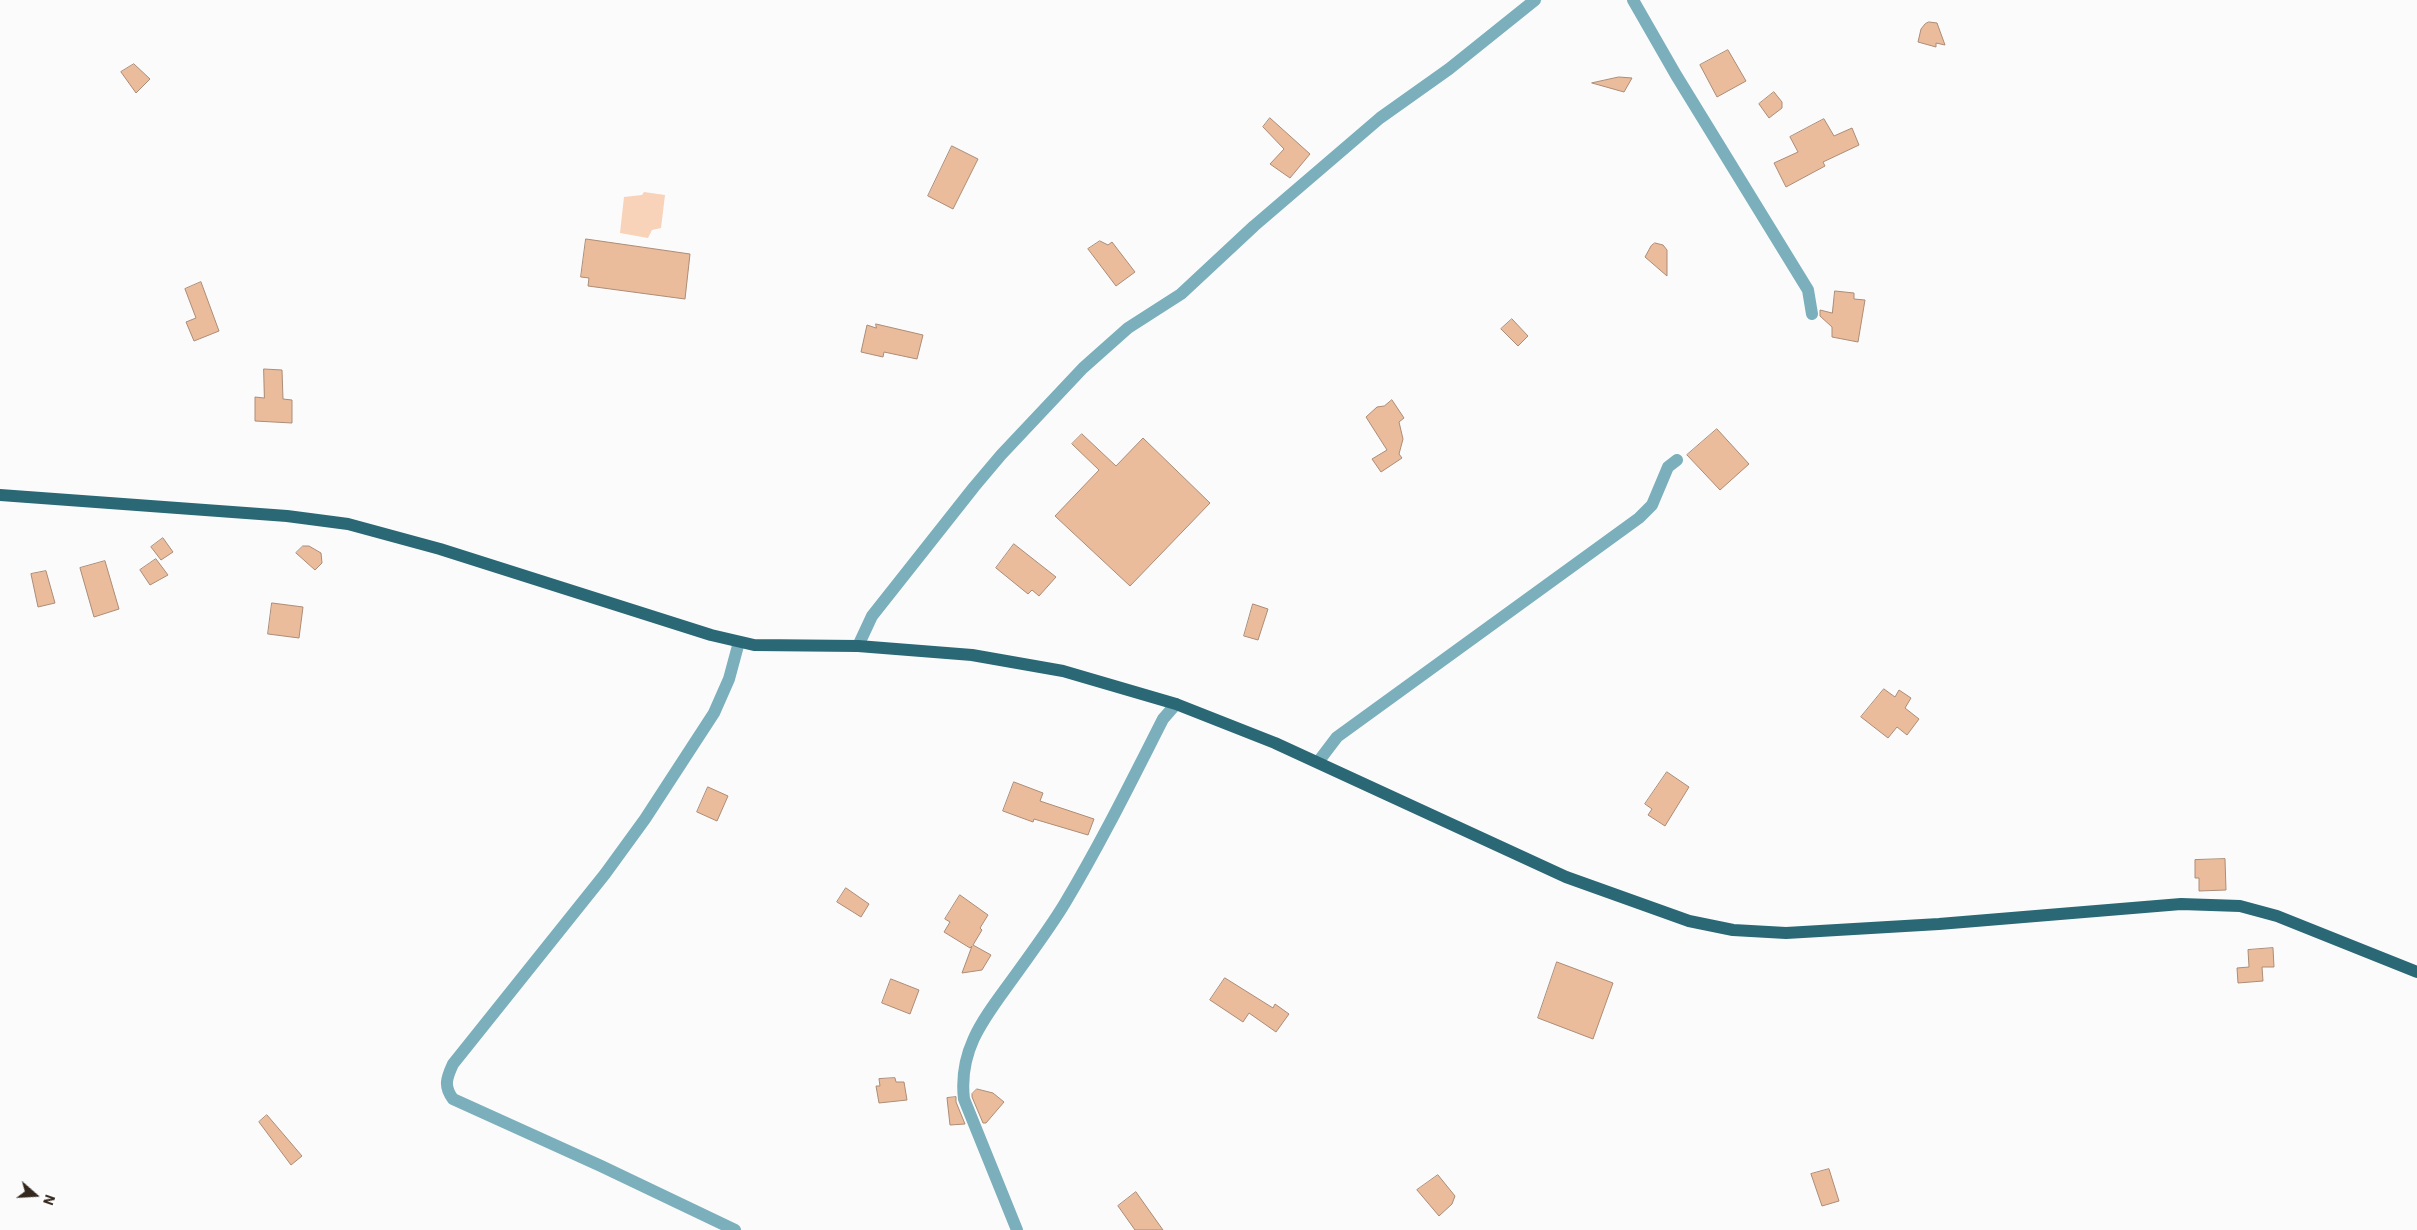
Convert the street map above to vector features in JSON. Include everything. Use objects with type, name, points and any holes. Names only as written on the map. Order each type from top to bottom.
[{"type":"main road","points":[[0,495],[287,516],[348,524],[440,549],[711,636],[739,642],[754,645],[858,646],[972,655],[1063,671],[1176,704],[1318,762],[1566,877],[1689,921],[1724,928],[1786,933],[1939,924],[2181,904],[2240,906],[2277,916],[2417,972]]},
{"type":"street","points":[[858,646],[872,616],[974,487],[1001,454],[1083,368],[1128,328],[1181,294],[1254,226],[1380,118],[1450,68],[1535,0]]},
{"type":"street","points":[[1633,0],[1676,75],[1808,290],[1812,314]]},
{"type":"street","points":[[1318,762],[1337,736],[1639,518],[1652,506],[1668,467],[1677,460]]},
{"type":"street","points":[[735,1230],[601,1166],[453,1099],[447,1092],[446,1079],[453,1064],[605,874],[650,811],[714,713],[729,679],[739,642]]},
{"type":"street","points":[[1017,1230],[964,1099],[962,1079],[964,1065],[976,1033],[990,1008],[1065,904],[1163,719],[1176,704]]},
{"type":"shaded area","points":[[644,192],[665,195],[661,228],[652,230],[648,238],[620,233],[624,197],[642,195]]},
{"type":"building","points":[[1929,22],[1937,23],[1945,45],[1936,43],[1936,47],[1918,42],[1921,29]]},
{"type":"building","points":[[1728,50],[1746,81],[1717,97],[1700,65]]},
{"type":"building","points":[[134,64],[150,79],[136,93],[121,72]]},
{"type":"building","points":[[1619,77],[1632,78],[1624,92],[1592,83]]},
{"type":"building","points":[[1774,92],[1782,102],[1782,108],[1769,118],[1759,104]]},
{"type":"building","points":[[1270,118],[1310,154],[1290,178],[1270,164],[1284,149],[1263,127]]},
{"type":"building","points":[[1824,119],[1834,136],[1852,128],[1859,145],[1823,162],[1825,166],[1786,187],[1774,163],[1798,152],[1790,137]]},
{"type":"building","points":[[952,146],[978,159],[953,209],[928,196]]},
{"type":"building","points":[[586,239],[690,254],[685,299],[588,286],[589,278],[581,277]]},
{"type":"building","points":[[1100,241],[1108,245],[1112,242],[1135,272],[1116,286],[1088,249]]},
{"type":"building","points":[[1655,243],[1663,245],[1667,250],[1667,276],[1645,257],[1651,246]]},
{"type":"building","points":[[201,282],[219,331],[194,341],[186,322],[196,318],[185,289]]},
{"type":"building","points":[[1835,291],[1854,293],[1854,299],[1865,300],[1858,342],[1832,337],[1832,327],[1820,316],[1820,310],[1832,313]]},
{"type":"building","points":[[1512,319],[1528,336],[1518,346],[1501,329]]},
{"type":"building","points":[[876,324],[923,335],[917,359],[884,352],[883,357],[861,352],[867,325],[876,328]]},
{"type":"building","points":[[264,369],[282,370],[283,399],[292,400],[292,423],[255,421],[255,397],[264,398]]},
{"type":"building","points":[[1392,400],[1404,418],[1399,422],[1403,439],[1399,454],[1402,458],[1381,472],[1372,459],[1387,450],[1366,417],[1377,407],[1384,406]]},
{"type":"building","points":[[1717,429],[1749,464],[1720,490],[1687,455]]},
{"type":"building","points":[[1082,434],[1116,466],[1143,438],[1210,503],[1130,586],[1055,516],[1099,470],[1072,444]]},
{"type":"building","points":[[163,538],[173,552],[161,560],[151,547]]},
{"type":"building","points":[[1014,544],[1056,577],[1039,596],[1032,590],[1028,594],[996,568]]},
{"type":"building","points":[[303,546],[309,546],[321,553],[322,563],[315,570],[296,553]]},
{"type":"building","points":[[156,559],[168,575],[150,585],[140,570]]},
{"type":"building","points":[[105,561],[119,609],[94,617],[80,568]]},
{"type":"building","points":[[46,571],[55,603],[38,607],[31,574]]},
{"type":"building","points":[[272,603],[303,607],[299,638],[268,634]]},
{"type":"building","points":[[1253,604],[1268,609],[1258,640],[1244,636]]},
{"type":"building","points":[[1884,689],[1895,697],[1899,690],[1911,698],[1905,708],[1919,719],[1907,735],[1897,727],[1888,738],[1861,717]]},
{"type":"building","points":[[1667,772],[1689,787],[1665,826],[1648,815],[1652,809],[1645,804]]},
{"type":"building","points":[[1014,782],[1043,793],[1040,801],[1094,819],[1088,835],[1034,819],[1033,822],[1003,811]]},
{"type":"building","points":[[708,787],[728,796],[717,821],[697,812]]},
{"type":"building","points":[[2225,859],[2226,890],[2199,891],[2199,878],[2195,878],[2195,860]]},
{"type":"building","points":[[846,888],[869,904],[861,917],[837,902]]},
{"type":"building","points":[[960,895],[988,915],[973,945],[991,955],[982,970],[962,973],[972,946],[970,948],[944,932],[950,922],[945,919]]},
{"type":"building","points":[[2273,948],[2274,967],[2262,967],[2263,981],[2238,983],[2237,968],[2249,967],[2248,950]]},
{"type":"building","points":[[1557,962],[1613,983],[1593,1039],[1538,1018]]},
{"type":"building","points":[[1225,978],[1273,1008],[1275,1004],[1289,1014],[1276,1032],[1249,1013],[1243,1022],[1210,1000]]},
{"type":"building","points":[[891,979],[919,990],[910,1014],[882,1003]]},
{"type":"building","points":[[895,1078],[896,1082],[904,1082],[907,1100],[879,1103],[876,1086],[880,1086],[879,1079]]},
{"type":"building","points":[[977,1089],[993,1093],[1004,1102],[986,1123],[983,1123],[972,1097],[972,1094]]},
{"type":"building","points":[[956,1097],[956,1102],[965,1124],[950,1125],[947,1098]]},
{"type":"building","points":[[267,1115],[302,1156],[291,1165],[259,1122]]},
{"type":"building","points":[[1829,1169],[1839,1201],[1822,1206],[1811,1174]]},
{"type":"building","points":[[1438,1175],[1455,1196],[1452,1204],[1439,1216],[1417,1190]]},
{"type":"building","points":[[1136,1192],[1163,1230],[1135,1230],[1118,1206]]}]
